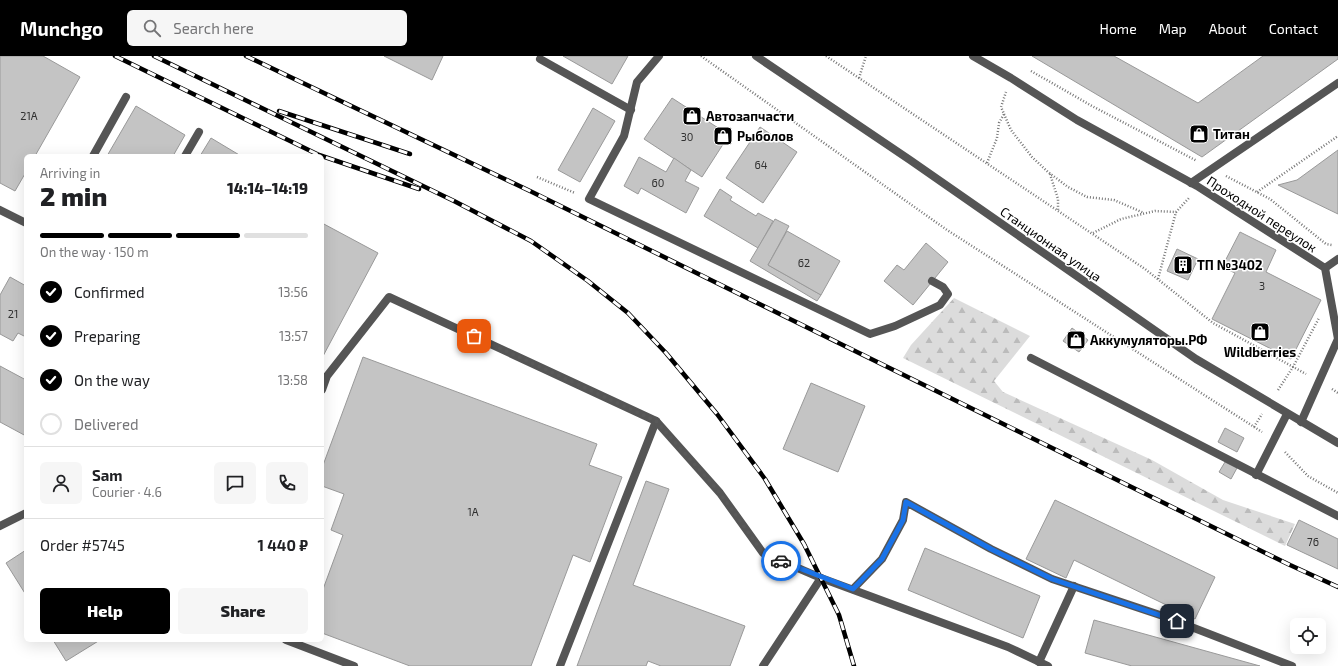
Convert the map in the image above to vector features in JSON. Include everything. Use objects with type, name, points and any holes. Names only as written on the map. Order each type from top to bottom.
[{"type":"street","points":[[659,56],[637,82],[624,136],[589,199],[870,334],[895,326],[940,305],[948,294],[943,287],[932,281]]},
{"type":"street","name":"Станционная улица","points":[[756,56],[910,160],[1196,359],[1338,443]]},
{"type":"street","name":"Проходной переулок","points":[[973,56],[1078,120],[1191,183],[1325,268],[1330,296],[1336,315],[1338,339],[1301,422]]},
{"type":"street","points":[[540,60],[631,110]]},
{"type":"street","points":[[1191,183],[1338,83]]},
{"type":"street","points":[[94,154],[126,97]]},
{"type":"street","points":[[186,154],[199,132]]},
{"type":"street","points":[[0,210],[24,222]]},
{"type":"street","points":[[1325,268],[1338,259]]},
{"type":"street","points":[[325,375],[390,297],[656,421],[720,493],[763,553],[821,578],[1008,647],[1048,666]]},
{"type":"street","points":[[1031,358],[1338,516]]},
{"type":"street","points":[[1256,475],[1287,414]]},
{"type":"street","points":[[560,666],[656,421]]},
{"type":"street","points":[[853,589],[882,559],[903,520],[906,502],[998,552],[1052,579],[1162,616],[1292,666]]},
{"type":"street","points":[[0,526],[24,514]]},
{"type":"street","points":[[763,666],[821,578]]},
{"type":"street","points":[[1039,662],[1074,586]]},
{"type":"street","points":[[291,642],[354,666]]},
{"type":"path","points":[[701,56],[947,230],[1274,439],[1308,476],[1338,493]]},
{"type":"path","points":[[826,56],[1145,269],[1213,323],[1338,393]]},
{"type":"path","points":[[859,78],[866,56]]},
{"type":"path","points":[[1026,68],[1092,106],[1270,199],[1326,244],[1338,247]]},
{"type":"path","points":[[1011,78],[1001,106],[1011,130],[1032,157],[1050,174],[1068,187],[1087,197],[1114,200],[1144,213]]},
{"type":"path","points":[[987,163],[997,138],[999,123],[1004,114]]},
{"type":"path","points":[[1257,192],[1338,136]]},
{"type":"path","points":[[1050,174],[1058,199],[1058,210]]},
{"type":"path","points":[[537,177],[589,199]]},
{"type":"path","points":[[1158,279],[1176,212],[1198,188]]},
{"type":"path","points":[[1092,233],[1121,219],[1155,210],[1176,212]]},
{"type":"path","points":[[1293,367],[1330,296]]},
{"type":"green space","points":[[954,298],[1030,336],[994,381],[1003,392],[1152,460],[1223,500],[1295,524],[1285,546],[903,358],[911,345]]},
{"type":"building","points":[[0,56],[43,56],[80,77],[36,154],[24,154],[24,175],[15,191],[0,183]]},
{"type":"building","points":[[384,56],[443,56],[432,80]]},
{"type":"building","points":[[563,56],[628,56],[612,84]]},
{"type":"building","points":[[1032,56],[1114,56],[1198,103],[1263,56],[1338,56],[1338,59],[1202,157]]},
{"type":"building","points":[[672,98],[729,135],[702,177],[644,139]]},
{"type":"building","points":[[136,106],[185,135],[174,154],[108,154]]},
{"type":"building","points":[[593,108],[615,121],[580,182],[558,170]]},
{"type":"building","points":[[760,127],[797,152],[763,203],[726,178]]},
{"type":"building","points":[[211,138],[238,154],[201,154]]},
{"type":"building","points":[[1338,150],[1338,214],[1278,185],[1297,180]]},
{"type":"building","points":[[639,157],[666,172],[674,158],[691,170],[685,181],[699,188],[686,213],[641,188],[638,194],[624,186]]},
{"type":"building","points":[[720,189],[732,197],[730,200],[756,216],[758,213],[773,221],[758,248],[704,216]]},
{"type":"building","points":[[775,219],[789,226],[768,265],[821,295],[817,301],[750,261]]},
{"type":"building","points":[[324,224],[378,253],[324,354]]},
{"type":"building","points":[[787,231],[840,261],[821,295],[768,265]]},
{"type":"building","points":[[1240,232],[1276,250],[1266,272],[1321,300],[1291,359],[1212,319],[1235,273],[1222,267]]},
{"type":"building","points":[[926,243],[948,262],[913,305],[884,281],[897,265],[904,270]]},
{"type":"building","name":"ТП №3402","points":[[1177,249],[1198,259],[1188,280],[1167,271]]},
{"type":"building","points":[[10,277],[24,285],[24,336],[18,333],[13,341],[0,334],[0,295]]},
{"type":"building","name":"Аккумуляторы.РФ","points":[[1072,328],[1088,340],[1079,352],[1063,341]]},
{"type":"building","points":[[363,357],[597,444],[589,465],[622,477],[590,562],[573,555],[531,666],[410,666],[324,634],[324,587],[343,535],[331,530],[344,494],[324,487],[324,463]]},
{"type":"building","points":[[0,366],[24,379],[24,435],[0,422]]},
{"type":"building","points":[[811,383],[865,406],[838,472],[783,449]]},
{"type":"building","points":[[1225,428],[1244,438],[1237,452],[1218,442]]},
{"type":"building","points":[[1225,462],[1237,468],[1231,479],[1219,472]]},
{"type":"building","points":[[646,481],[669,489],[633,585],[745,626],[730,666],[661,666],[648,661],[646,666],[577,666]]},
{"type":"building","points":[[1055,500],[1215,577],[1195,619],[1074,560],[1066,578],[1026,559]]},
{"type":"building","points":[[1299,520],[1338,539],[1338,569],[1287,545]]},
{"type":"building","points":[[925,548],[1040,596],[1023,638],[908,590]]},
{"type":"building","points":[[24,551],[24,592],[6,563]]},
{"type":"building","points":[[1094,620],[1260,666],[1132,666],[1085,653]]},
{"type":"building","points":[[54,642],[97,642],[66,661]]},
{"type":"railway","points":[[115,56],[317,154]]},
{"type":"railway","points":[[154,56],[454,201],[531,241],[588,281],[628,313],[666,353],[717,414],[765,479],[804,544],[839,615],[854,666]]},
{"type":"railway","points":[[246,56],[530,191],[1290,565],[1338,587]]},
{"type":"railway","points":[[279,111],[410,154]]},
{"type":"railway","points":[[324,157],[419,189]]},
{"type":"way so far","points":[[474,336],[656,421],[720,493],[763,553],[781,561]]},
{"type":"place","name":"Автозапчасти","points":[[692,116]]},
{"type":"place","name":"Титан","points":[[1199,134]]},
{"type":"place","name":"Рыболов","points":[[723,136]]},
{"type":"place","name":"ТП №3402","points":[[1183,265]]},
{"type":"place","name":"Wildberries","points":[[1260,332]]},
{"type":"place","name":"Аккумуляторы.РФ","points":[[1076,340]]},
{"type":"route","points":[[781,561],[821,578],[853,589],[882,559],[903,520],[906,502],[991,549],[1052,579],[1177,621]]}]
